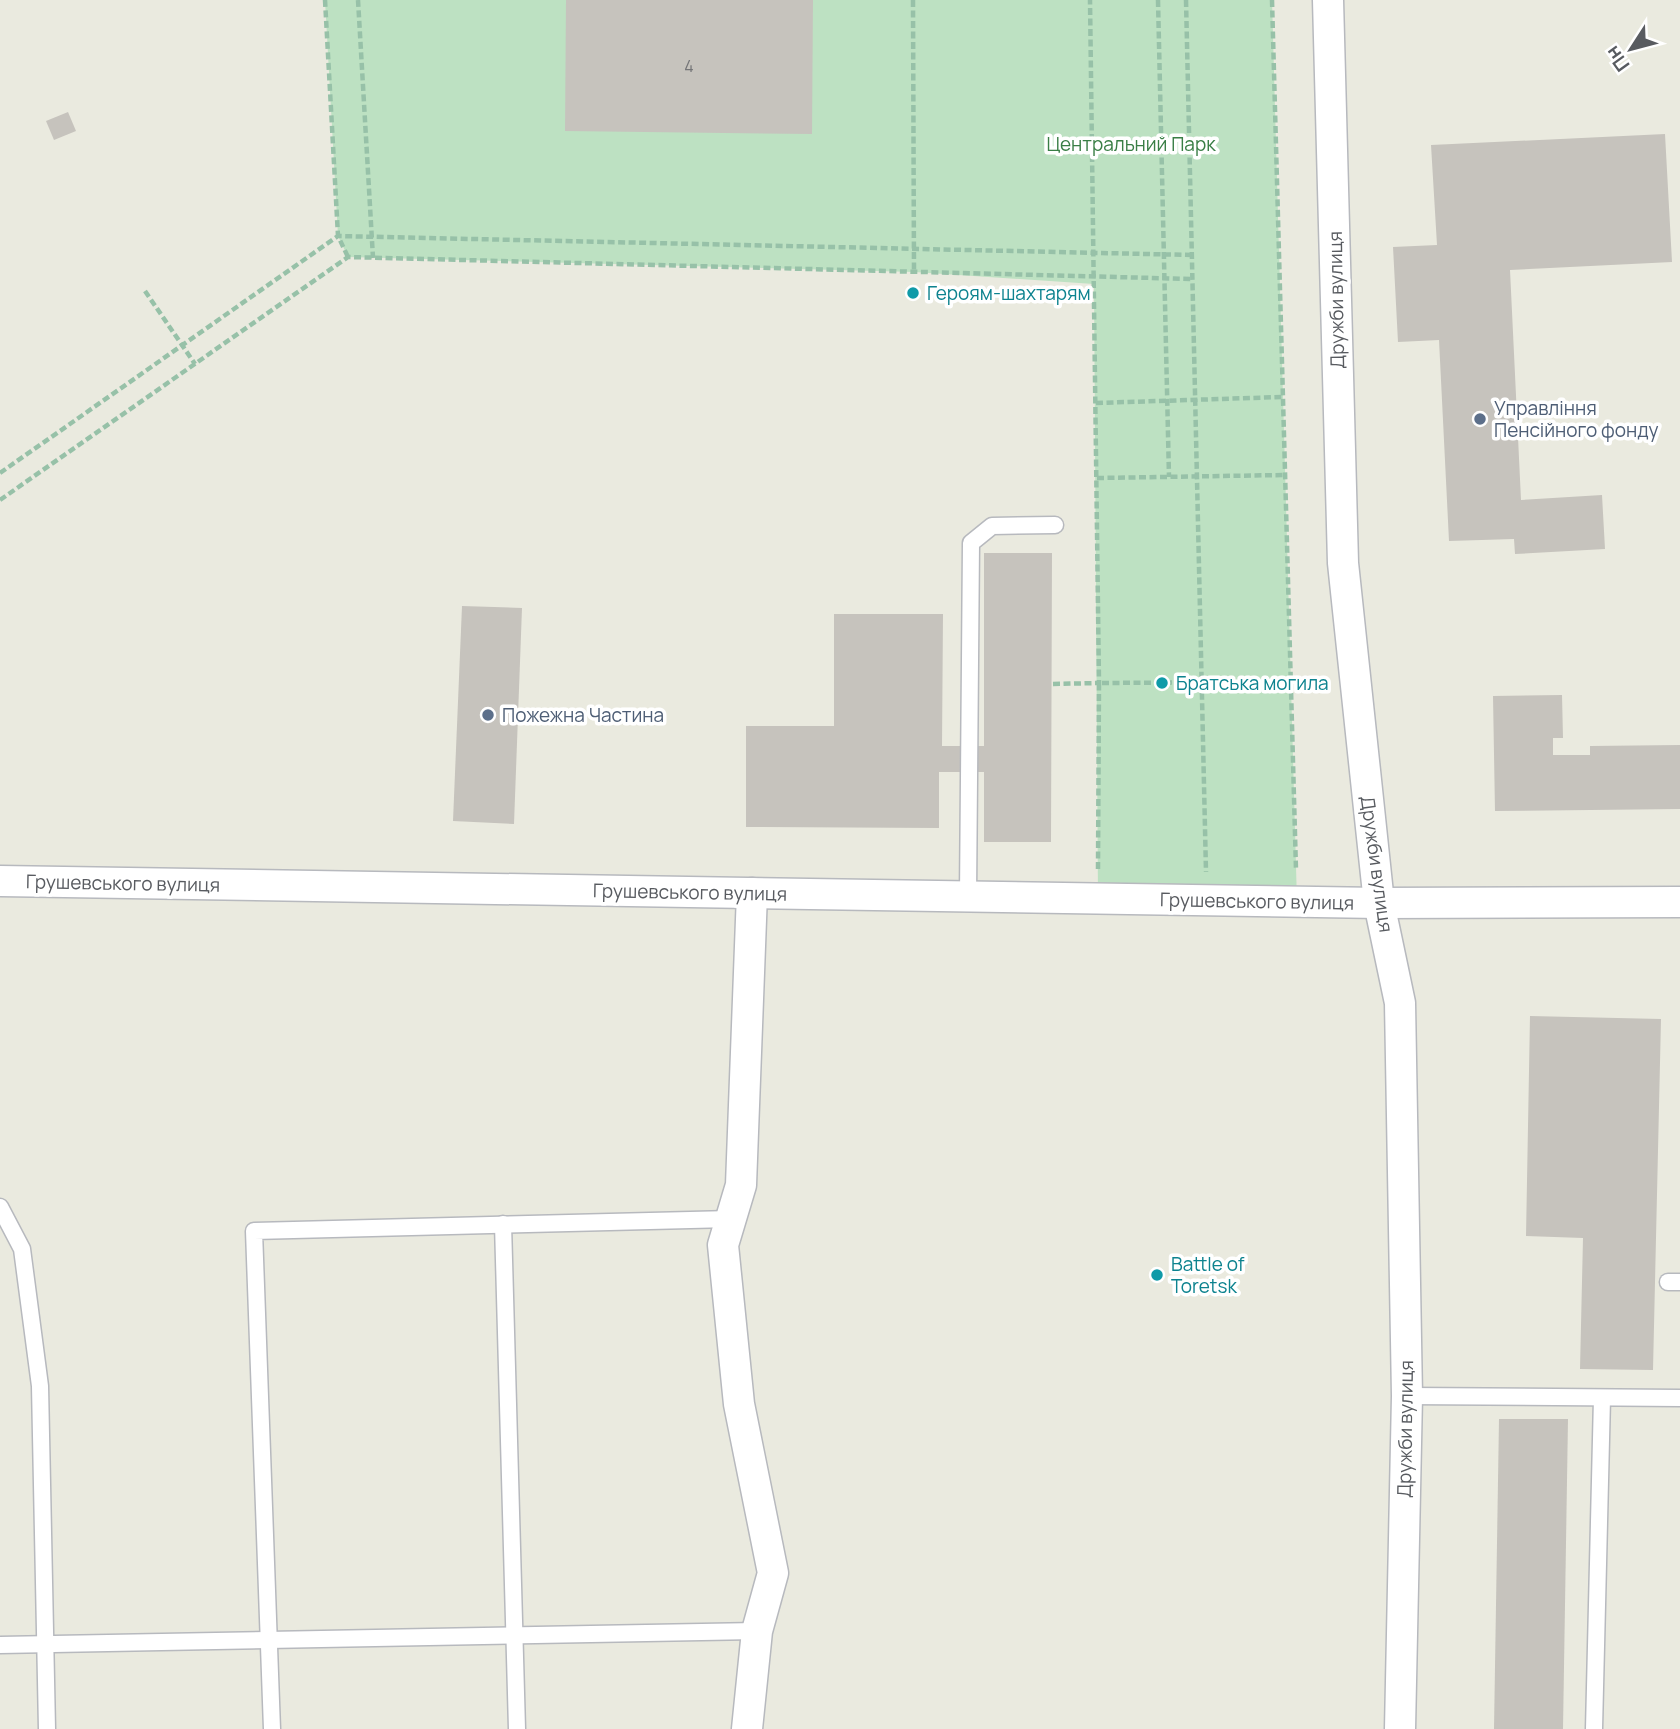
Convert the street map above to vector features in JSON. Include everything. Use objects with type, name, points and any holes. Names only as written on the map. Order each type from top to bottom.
[{"type":"street","name":"Дружби вулиця","points":[[1328,0],[1343,564],[1380,903],[1400,1003],[1407,1396],[1400,1729]]},
{"type":"street","name":"Грушевського вулиця","points":[[0,881],[1297,902],[1680,902]]},
{"type":"street","points":[[747,1729],[757,1631],[773,1573],[739,1404],[723,1245],[741,1185],[751,893]]},
{"type":"lane","points":[[968,897],[971,543],[992,526],[1055,524]]},
{"type":"lane","points":[[0,1207],[22,1249],[40,1386],[47,1729]]},
{"type":"lane","points":[[272,1729],[254,1231],[731,1219]]},
{"type":"lane","points":[[503,1224],[517,1729]]},
{"type":"lane","points":[[1407,1396],[1680,1398]]},
{"type":"lane","points":[[1594,1729],[1602,1398]]},
{"type":"lane","points":[[0,1645],[757,1631]]},
{"type":"path","points":[[325,0],[338,236],[348,257]]},
{"type":"path","points":[[358,0],[373,258]]},
{"type":"path","points":[[913,0],[914,272]]},
{"type":"path","points":[[1090,0],[1099,683],[1098,899]]},
{"type":"path","points":[[1158,0],[1169,477]]},
{"type":"path","points":[[1186,0],[1207,900]]},
{"type":"path","points":[[1272,0],[1297,902]]},
{"type":"path","points":[[0,473],[338,236],[1192,255]]},
{"type":"path","points":[[0,500],[348,257],[1192,279]]},
{"type":"path","points":[[145,291],[195,364]]},
{"type":"path","points":[[1096,403],[1282,397]]},
{"type":"path","points":[[1097,478],[1284,475]]},
{"type":"path","points":[[1053,684],[1289,682]]},
{"type":"green space","name":"Центральний Парк","points":[[325,0],[1272,0],[1297,902],[1098,899],[1094,284],[914,272],[348,257],[338,236]]},
{"type":"building","points":[[566,0],[813,0],[812,134],[565,131]]},
{"type":"building","points":[[68,112],[76,131],[54,140],[46,121]]},
{"type":"building","name":"Управління Пенсійного фонду","points":[[1665,134],[1672,262],[1510,270],[1521,500],[1602,495],[1605,549],[1515,554],[1514,539],[1449,541],[1439,340],[1398,342],[1393,247],[1437,245],[1431,145]]},
{"type":"building","points":[[984,553],[1052,553],[1051,842],[984,842],[984,772],[939,772],[939,828],[746,827],[746,726],[834,726],[834,614],[943,614],[942,746],[984,746]]},
{"type":"building","name":"Пожежна Частина","points":[[462,606],[522,608],[514,824],[453,821]]},
{"type":"building","points":[[1562,695],[1563,738],[1553,738],[1553,755],[1590,755],[1590,746],[1680,745],[1680,809],[1495,811],[1493,696]]},
{"type":"building","points":[[1530,1016],[1661,1019],[1653,1370],[1580,1369],[1583,1238],[1526,1236]]},
{"type":"building","points":[[1499,1419],[1568,1419],[1563,1729],[1494,1729]]},
{"type":"place","name":"Героям-шахтарям","points":[[913,293]]},
{"type":"place","name":"Управління Пенсійного фонду","points":[[1480,419]]},
{"type":"place","name":"Братська мoгила","points":[[1162,683]]},
{"type":"place","name":"Пожежна Частина","points":[[488,715]]},
{"type":"place","name":"Battle of Toretsk","points":[[1157,1275]]}]
